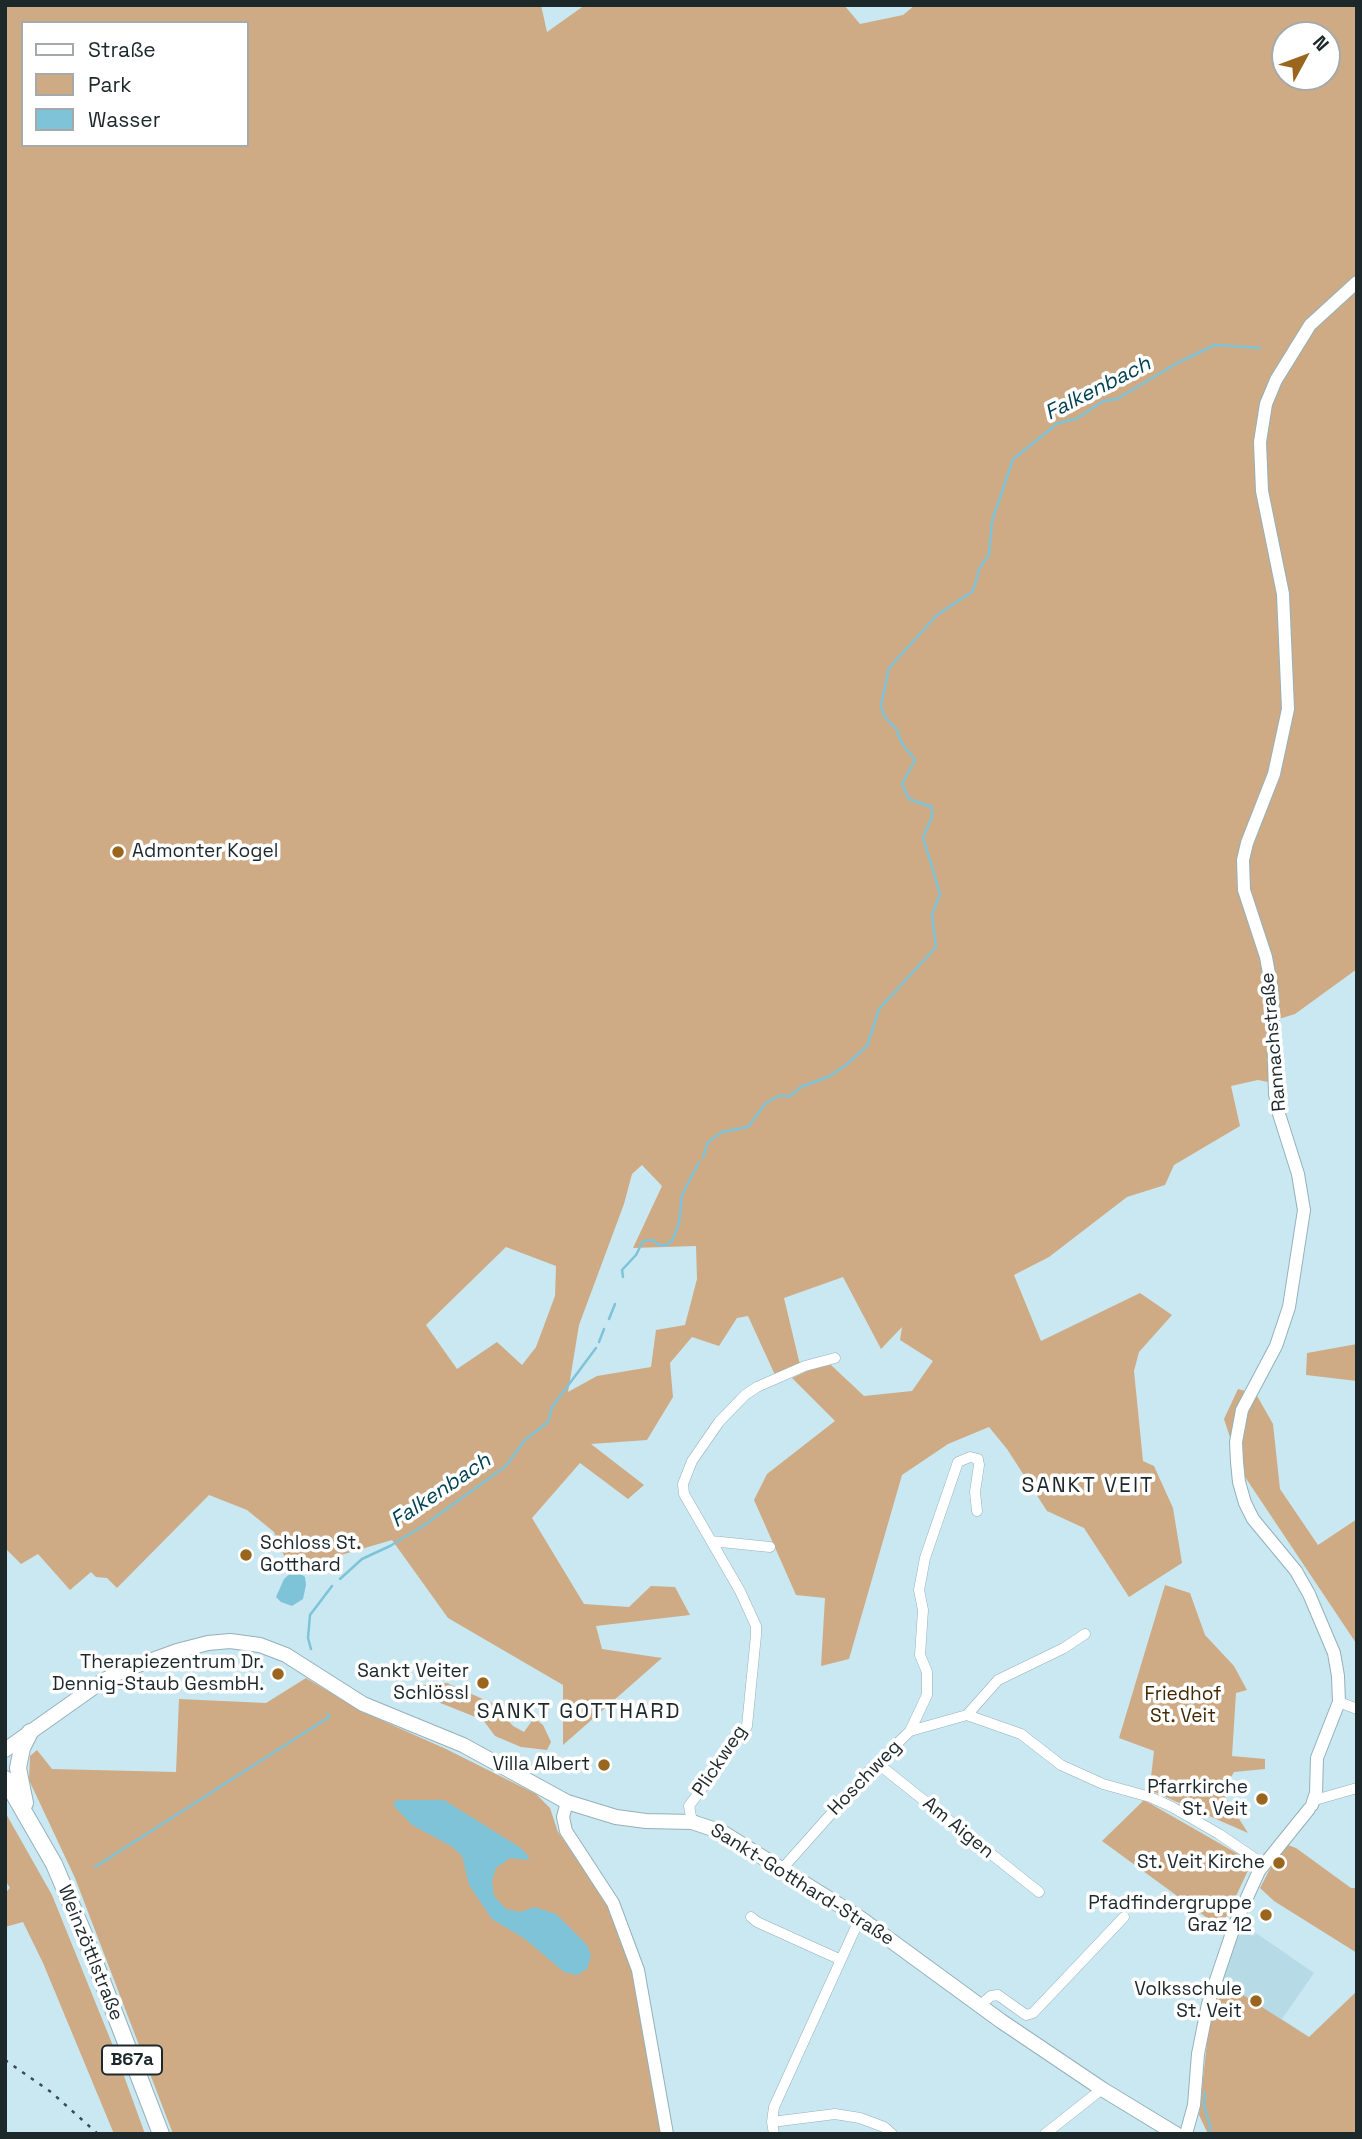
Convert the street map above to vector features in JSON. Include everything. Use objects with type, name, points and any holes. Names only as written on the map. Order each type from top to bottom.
[{"type":"main road","name":"Sankt-Gotthard-Straße","points":[[5,1750],[104,1680],[127,1669],[192,1646],[230,1641],[260,1646],[286,1655],[363,1704],[463,1745],[567,1802],[633,1820],[692,1822],[722,1832],[860,1918],[979,2006],[1102,2089],[1177,2134]]},
{"type":"main road","points":[[26,1812],[18,1768],[22,1748],[30,1732]]},
{"type":"main road","name":"Weinzöttlstraße","points":[[5,1779],[54,1864],[86,1939],[161,2134]]},
{"type":"street","name":"Rannachstraße","points":[[1312,1805],[1317,1758],[1339,1702],[1334,1653],[1309,1594],[1296,1571],[1253,1518],[1245,1503],[1239,1482],[1236,1442],[1242,1410],[1276,1346],[1289,1307],[1304,1210],[1298,1174],[1275,1094],[1272,990],[1266,957],[1244,890],[1243,860],[1274,774],[1287,709],[1283,594],[1262,491],[1260,442],[1266,404],[1276,380],[1310,325],[1357,282]]},
{"type":"street","name":"Plickweg","points":[[692,1822],[689,1806],[747,1726],[756,1626],[684,1494],[682,1484],[692,1461],[727,1412],[746,1395],[757,1387],[805,1366],[835,1357]]},
{"type":"street","points":[[910,1731],[927,1695],[927,1672],[920,1654],[923,1610],[919,1590],[925,1558],[958,1462],[970,1457],[978,1459],[979,1465],[975,1492],[977,1511]]},
{"type":"street","points":[[711,1541],[770,1547]]},
{"type":"street","points":[[1086,1634],[1064,1648],[998,1680],[967,1715],[1021,1734],[1061,1765],[1103,1784],[1150,1797],[1172,1807],[1264,1864]]},
{"type":"street","points":[[1339,1702],[1357,1709]]},
{"type":"street","name":"Hoschweg","points":[[782,1869],[877,1763],[910,1731],[967,1715]]},
{"type":"street","name":"Am Aigen","points":[[877,1763],[1039,1892]]},
{"type":"street","points":[[1186,2134],[1194,2105],[1201,2034],[1215,1978],[1264,1864],[1312,1805],[1357,1788]]},
{"type":"street","points":[[567,1802],[563,1817],[566,1831],[613,1903],[640,1978],[667,2134]]},
{"type":"street","points":[[751,1917],[839,1959]]},
{"type":"street","points":[[979,2006],[991,1996],[998,1995],[1026,2015],[1033,2013],[1124,1917]]},
{"type":"street","points":[[774,2134],[774,2107],[839,1959],[860,1918]]},
{"type":"street","points":[[1045,2134],[1102,2089]]},
{"type":"street","points":[[772,2122],[835,2114],[884,2126],[892,2134]]},
{"type":"shaded area","name":"Volksschule St. Veit","points":[[1235,1924],[1253,1936],[1256,1933],[1314,1973],[1282,2019],[1309,2037],[1209,2024]]},
{"type":"green space","points":[[5,5],[541,5],[547,32],[585,5],[844,5],[860,24],[903,15],[915,5],[1357,5],[1357,969],[1295,1014],[1279,1019],[1283,1085],[1258,1080],[1231,1086],[1240,1126],[1174,1165],[1165,1185],[1127,1197],[1049,1257],[1014,1275],[1041,1341],[1140,1293],[1172,1315],[1139,1352],[1134,1371],[1143,1461],[1154,1466],[1173,1508],[1182,1563],[1129,1597],[1084,1528],[1047,1511],[1007,1449],[989,1427],[948,1444],[902,1475],[849,1659],[821,1666],[825,1598],[796,1595],[754,1500],[767,1474],[835,1421],[792,1378],[818,1366],[831,1365],[864,1396],[912,1391],[933,1361],[900,1340],[902,1327],[881,1349],[843,1277],[784,1298],[800,1365],[775,1375],[748,1316],[737,1318],[719,1346],[692,1337],[670,1363],[673,1397],[647,1440],[591,1444],[644,1485],[628,1499],[580,1463],[532,1518],[584,1604],[629,1607],[651,1586],[675,1587],[690,1615],[596,1626],[602,1649],[662,1658],[563,1745],[563,1685],[448,1618],[392,1540],[290,1570],[274,1532],[247,1510],[209,1495],[117,1588],[107,1578],[96,1577],[91,1572],[70,1590],[38,1554],[21,1564],[5,1548]],"holes":[[[642,1165],[662,1186],[633,1248],[696,1246],[697,1279],[685,1325],[656,1330],[651,1367],[597,1376],[568,1392],[579,1325],[624,1204],[632,1174]],[[506,1247],[556,1266],[555,1296],[536,1347],[522,1365],[497,1342],[457,1369],[426,1325]]]},
{"type":"green space","points":[[1357,1344],[1357,1381],[1306,1375],[1307,1353]]},
{"type":"green space","points":[[1238,1389],[1256,1394],[1273,1424],[1280,1489],[1318,1545],[1357,1519],[1356,1643],[1241,1471],[1224,1419]]},
{"type":"green space","name":"Friedhof St. Veit","points":[[1165,1585],[1190,1593],[1205,1635],[1234,1666],[1247,1690],[1236,1693],[1232,1756],[1265,1759],[1265,1769],[1234,1772],[1222,1792],[1248,1833],[1152,1791],[1150,1786],[1154,1751],[1119,1738]]},
{"type":"green space","points":[[306,1678],[363,1712],[446,1749],[536,1794],[550,1808],[558,1832],[601,1892],[621,1933],[638,1990],[661,2134],[173,2134],[75,1878],[29,1780],[30,1756],[37,1750],[52,1769],[176,1772],[179,1699],[266,1703]]},
{"type":"green space","points":[[447,1683],[494,1704],[513,1726],[524,1732],[534,1718],[543,1725],[551,1742],[547,1750],[521,1747],[495,1736],[483,1720],[423,1696],[423,1686]]},
{"type":"green space","points":[[1144,1800],[1252,1862],[1221,1928],[1102,1841]]},
{"type":"green space","points":[[5,1812],[52,1895],[115,2051],[145,2134],[114,2134],[43,1963],[23,1922],[5,1927],[5,1893],[10,1888],[5,1880]]},
{"type":"green space","points":[[1288,1845],[1351,1888],[1357,1888],[1357,1953],[1274,1901],[1260,1888]]},
{"type":"green space","points":[[1221,1981],[1309,2037],[1357,1991],[1357,2134],[1208,2134],[1199,2115],[1209,2024]]},
{"type":"water","points":[[295,1569],[305,1577],[306,1585],[303,1599],[292,1606],[276,1597],[284,1579]]},
{"type":"water","points":[[396,1800],[444,1800],[521,1848],[529,1857],[527,1860],[510,1858],[496,1868],[492,1881],[494,1896],[506,1909],[521,1912],[534,1907],[556,1914],[587,1945],[591,1956],[587,1969],[577,1975],[564,1972],[525,1939],[492,1919],[469,1885],[462,1856],[451,1846],[412,1825],[393,1805]]},
{"type":"waterway","name":"Falkenbach","points":[[703,1157],[708,1142],[722,1132],[748,1127],[765,1104],[778,1096],[790,1096],[801,1087],[830,1076],[867,1046],[879,1009],[936,947],[932,915],[940,894],[923,837],[932,817],[932,807],[909,799],[902,784],[915,760],[901,742],[897,730],[884,716],[881,705],[889,668],[937,615],[973,591],[980,567],[989,555],[992,521],[1013,459],[1058,423],[1076,419],[1103,401],[1117,399],[1179,362],[1215,345],[1260,348]]},
{"type":"waterway","name":"Falkenbach","points":[[623,1277],[622,1270],[636,1255],[643,1241],[653,1240],[659,1245],[667,1245],[673,1239],[679,1223],[682,1195],[699,1162]]},
{"type":"waterway","name":"Falkenbach","points":[[609,1319],[615,1304]]},
{"type":"waterway","name":"Falkenbach","points":[[599,1342],[604,1329]]},
{"type":"waterway","name":"Falkenbach","points":[[340,1579],[362,1559],[423,1526],[506,1466],[524,1441],[548,1422],[552,1407],[596,1348]]},
{"type":"waterway","name":"Falkenbach","points":[[311,1649],[308,1638],[310,1615],[332,1586]]},
{"type":"waterway","name":"Falkenbach","points":[[95,1867],[329,1717],[328,1714]]},
{"type":"waterway","points":[[1205,2093],[1204,2106],[1210,2134]]},
{"type":"railway","points":[[5,2060],[51,2092],[98,2134]]},
{"type":"place","name":"Admonter Kogel","points":[[118,852]]},
{"type":"place","name":"Schloss St. Gotthard","points":[[246,1555]]},
{"type":"place","name":"Therapiezentrum Dr. Dennig-Staub GesmbH.","points":[[278,1674]]},
{"type":"place","name":"Sankt Veiter Schlössl","points":[[483,1683]]},
{"type":"place","name":"Villa Albert","points":[[604,1765]]},
{"type":"place","name":"Pfarrkirche St. Veit","points":[[1262,1799]]},
{"type":"place","name":"St. Veit Kirche","points":[[1279,1863]]},
{"type":"place","name":"Pfadfindergruppe Graz 12","points":[[1266,1915]]},
{"type":"place","name":"Volksschule St. Veit","points":[[1256,2001]]},
{"type":"district","name":"SANKT VEIT","points":[[1088,1486]]},
{"type":"district","name":"SANKT GOTTHARD","points":[[579,1712]]}]
